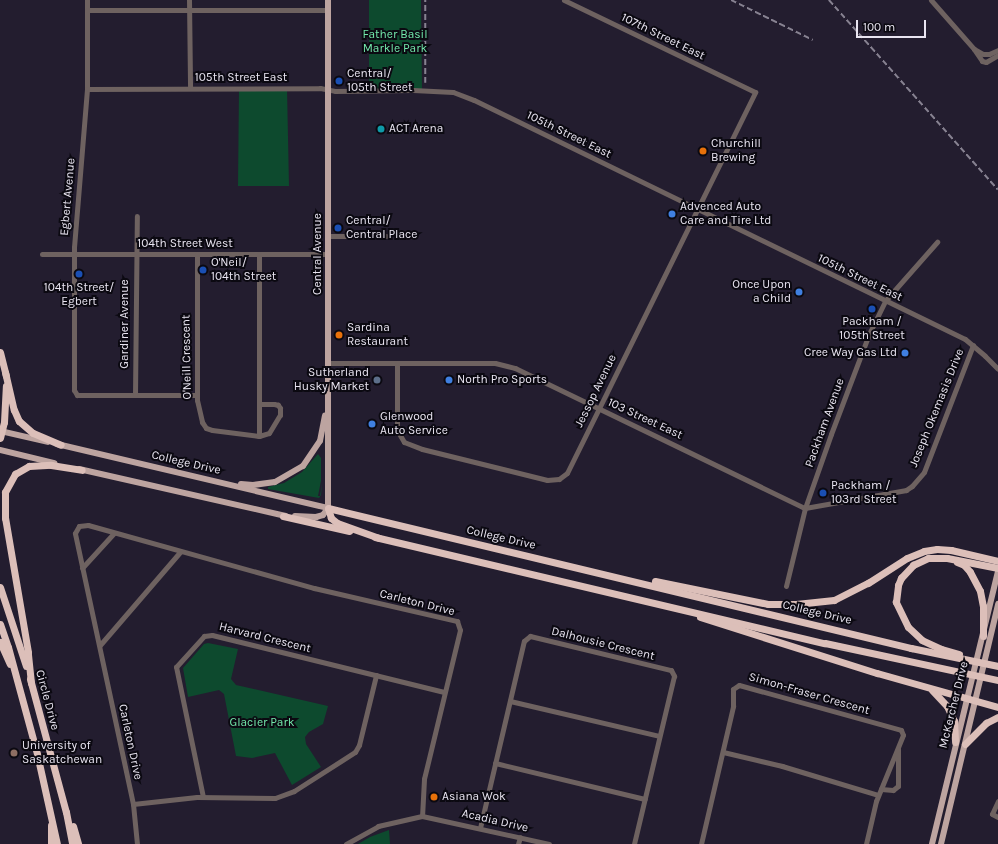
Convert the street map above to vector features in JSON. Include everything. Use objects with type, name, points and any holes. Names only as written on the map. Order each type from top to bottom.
[{"type":"highway","points":[[0,352],[14,410],[20,421],[32,433],[61,445]]},
{"type":"highway","points":[[1,433],[6,398],[5,372]]},
{"type":"highway","points":[[32,683],[5,518],[5,492],[15,474],[29,466],[45,465],[82,470]]},
{"type":"highway","points":[[328,508],[331,518],[337,523],[379,538]]},
{"type":"highway","name":"College Drive","points":[[328,508],[911,648],[998,665]]},
{"type":"highway","points":[[283,516],[825,643],[998,680]]},
{"type":"highway","points":[[620,577],[635,577],[768,604],[796,604],[834,600],[868,583],[906,558],[924,551],[937,549],[951,550],[998,561]]},
{"type":"highway","points":[[998,568],[948,558],[928,558],[913,565],[901,578],[898,585],[896,602],[908,627],[922,640],[941,649],[998,665]]},
{"type":"highway","points":[[948,558],[964,566],[975,579],[980,591],[983,606],[984,641]]},
{"type":"highway","name":"Circle Drive","points":[[0,587],[32,683],[66,812],[72,844]]},
{"type":"highway","points":[[656,603],[974,702],[998,708]]},
{"type":"highway","name":"Circle Drive","points":[[0,624],[37,754],[57,844]]},
{"type":"highway","points":[[0,642],[14,672]]},
{"type":"highway","points":[[930,688],[940,697],[950,711],[954,721],[955,742]]},
{"type":"highway","points":[[965,744],[986,723],[998,717]]},
{"type":"highway","points":[[66,812],[71,818],[78,844]]},
{"type":"highway","points":[[51,844],[50,835],[52,819]]},
{"type":"main road","name":"Central Avenue","points":[[328,0],[328,508]]},
{"type":"main road","points":[[218,482],[253,485],[275,482],[303,466],[320,440],[328,404]]},
{"type":"main road","name":"College Drive","points":[[1,433],[61,445],[328,508]]},
{"type":"main road","points":[[0,450],[283,516],[316,517],[323,515],[328,508]]},
{"type":"main road","name":"McKercher Drive","points":[[941,844],[978,690],[984,641],[998,572]]},
{"type":"main road","name":"McKercher Drive","points":[[932,844],[955,742],[984,641],[998,604]]},
{"type":"street","name":"Egbert Avenue","points":[[87,0],[87,89],[74,254],[74,390],[77,395],[135,395]]},
{"type":"street","points":[[189,0],[190,88]]},
{"type":"street","name":"107th Street East","points":[[564,0],[755,92]]},
{"type":"street","points":[[931,0],[974,49],[982,61],[986,62],[998,55]]},
{"type":"street","points":[[87,10],[328,10]]},
{"type":"street","points":[[974,49],[983,54],[989,54],[998,50]]},
{"type":"street","name":"105th Street East","points":[[87,89],[190,88],[422,90],[453,92],[474,100],[965,339],[998,369]]},
{"type":"street","name":"Jessop Avenue","points":[[397,363],[397,430],[404,442],[422,450],[547,480],[559,479],[567,473],[755,92]]},
{"type":"street","name":"Gardiner Avenue","points":[[135,395],[137,216]]},
{"type":"street","points":[[329,236],[386,236]]},
{"type":"street","name":"Packham Avenue","points":[[786,586],[806,508],[851,380],[885,301],[937,242]]},
{"type":"street","name":"104th Street West","points":[[42,254],[328,254]]},
{"type":"street","name":"O'Neill Crescent","points":[[197,254],[197,395],[202,422],[206,428],[259,436]]},
{"type":"street","points":[[259,254],[259,404],[259,436],[269,433],[273,429],[281,411],[278,405],[259,404]]},
{"type":"street","name":"Joseph Okemasis Drive","points":[[806,508],[906,490],[912,486],[924,472],[973,345]]},
{"type":"street","name":"103 Street East","points":[[328,363],[495,363],[509,366],[806,508]]},
{"type":"street","points":[[135,395],[197,395]]},
{"type":"street","name":"Carleton Drive","points":[[137,844],[133,804],[75,533],[78,526],[88,525],[180,552],[314,588],[457,621],[460,630],[424,779],[422,816]]},
{"type":"street","points":[[82,568],[114,533]]},
{"type":"street","points":[[100,645],[180,552]]},
{"type":"street","name":"Harvard Crescent","points":[[203,797],[176,667],[204,636],[212,635],[444,692]]},
{"type":"street","name":"Dalhousie Crescent","points":[[480,828],[524,641],[530,636],[671,670],[674,676],[634,844]]},
{"type":"street","points":[[133,804],[203,797],[275,798],[294,790],[349,757],[359,745],[376,675]]},
{"type":"street","name":"Simon-Fraser Crescent","points":[[701,844],[733,706],[733,689],[739,684],[901,730],[903,735],[878,795],[866,844]]},
{"type":"street","points":[[510,701],[659,736]]},
{"type":"street","name":"Simon-Fraser Crescent","points":[[881,789],[893,790],[898,786],[897,748]]},
{"type":"street","points":[[723,752],[782,766],[878,795]]},
{"type":"street","points":[[495,763],[645,799]]},
{"type":"street","points":[[998,801],[992,814],[998,817]]},
{"type":"street","name":"Acadia Drive","points":[[346,844],[378,826],[422,816],[549,844]]},
{"type":"street","points":[[518,844],[520,837]]},
{"type":"green space","name":"Father Basil Markle Park","points":[[369,0],[421,0],[422,90],[369,91]]},
{"type":"green space","points":[[239,88],[287,88],[289,186],[238,186]]},
{"type":"green space","points":[[318,454],[321,458],[321,481],[318,496],[320,496],[322,483],[321,495],[319,498],[268,489],[268,487],[284,483],[302,472]]},
{"type":"green space","name":"Glacier Park","points":[[208,643],[238,649],[231,679],[236,685],[328,706],[323,724],[309,732],[305,737],[306,744],[321,767],[292,785],[275,753],[252,758],[236,756],[224,694],[219,690],[188,697],[183,668],[204,644]]},
{"type":"green space","points":[[389,830],[390,844],[358,844],[370,837]]},
{"type":"railway","points":[[425,0],[425,83]]},
{"type":"railway","points":[[731,0],[813,40]]},
{"type":"railway","points":[[829,0],[998,190]]},
{"type":"place","name":"Central/ 105th Street","points":[[339,81]]},
{"type":"place","name":"ACT Arena","points":[[381,129]]},
{"type":"place","name":"Churchill Brewing","points":[[703,151]]},
{"type":"place","name":"Advenced Auto Care and Tire Ltd","points":[[672,214]]},
{"type":"place","name":"Central/ Central Place","points":[[338,228]]},
{"type":"place","name":"O'Neil/ 104th Street","points":[[203,270]]},
{"type":"place","name":"104th Street/ Egbert","points":[[79,274]]},
{"type":"place","name":"Once Upon a Child","points":[[799,292]]},
{"type":"place","name":"Packham / 105th Street","points":[[872,309]]},
{"type":"place","name":"Sardina Restaurant","points":[[339,335]]},
{"type":"place","name":"Cree Way Gas Ltd","points":[[905,353]]},
{"type":"place","name":"Sutherland Husky Market","points":[[377,380]]},
{"type":"place","name":"North Pro Sports","points":[[449,380]]},
{"type":"place","name":"Glenwood Auto Service","points":[[372,424]]},
{"type":"place","name":"Packham / 103rd Street","points":[[823,493]]},
{"type":"place","name":"University of Saskatchewan","points":[[14,753]]},
{"type":"place","name":"Asiana Wok","points":[[434,797]]}]
